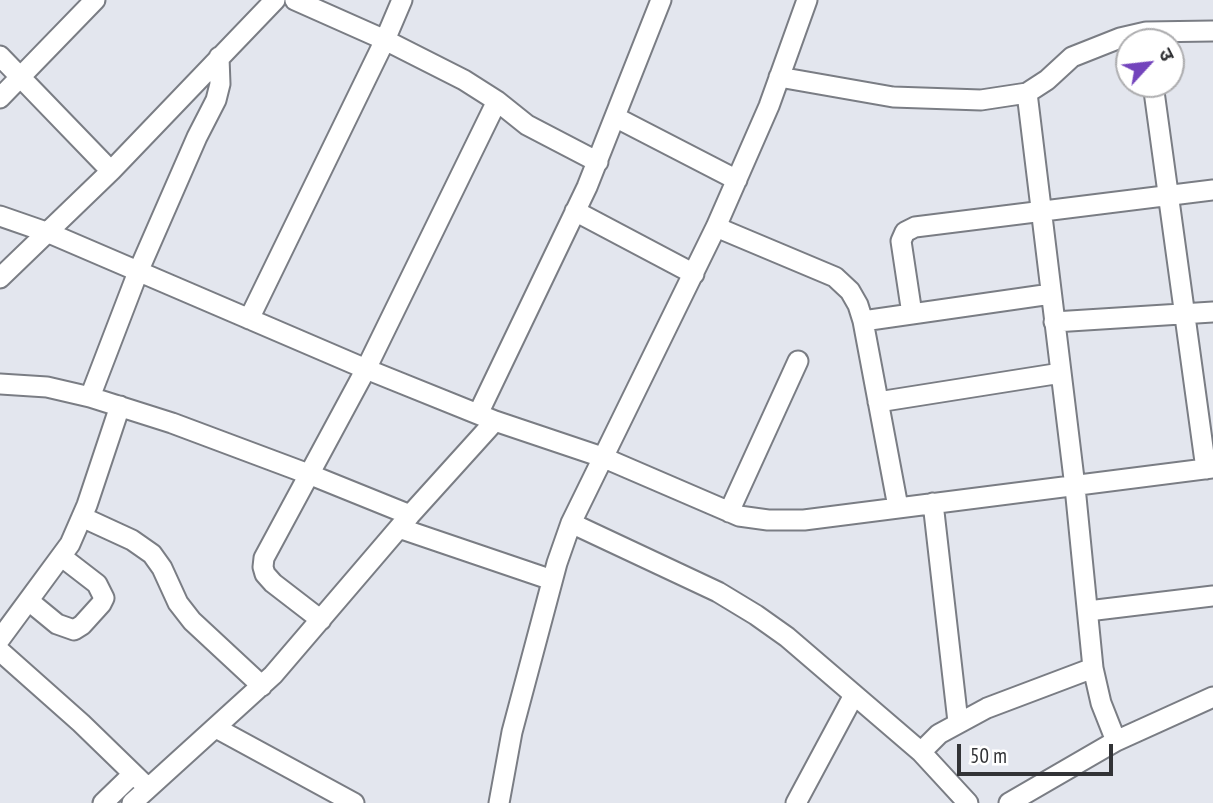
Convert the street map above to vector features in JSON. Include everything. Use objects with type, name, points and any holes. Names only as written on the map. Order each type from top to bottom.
[{"type":"street","points":[[0,98],[95,0]]},
{"type":"street","points":[[0,278],[111,171],[275,0]]},
{"type":"street","points":[[295,0],[385,40],[464,80],[527,125],[598,162]]},
{"type":"street","points":[[249,320],[402,0]]},
{"type":"street","points":[[132,803],[262,686],[405,522],[487,418],[598,162],[661,0]]},
{"type":"street","points":[[499,803],[512,732],[552,580],[571,523],[716,227],[779,77],[807,0]]},
{"type":"street","points":[[1185,34],[1213,31]]},
{"type":"street","points":[[779,77],[893,97],[981,100],[1027,93],[1047,80],[1072,57],[1098,45],[1115,42]]},
{"type":"street","points":[[0,56],[111,171]]},
{"type":"street","points":[[90,397],[138,272],[216,100],[220,84],[219,57]]},
{"type":"street","points":[[1027,93],[1093,668],[1101,703],[1116,741]]},
{"type":"street","points":[[0,216],[49,233],[366,369],[487,418],[602,457],[739,516],[768,520],[804,520],[1210,469],[1184,315],[1155,98]]},
{"type":"street","points":[[321,620],[273,583],[265,574],[264,558],[366,369],[497,101]]},
{"type":"street","points":[[615,117],[737,180]]},
{"type":"street","points":[[912,314],[901,241],[905,232],[915,227],[1213,190]]},
{"type":"street","points":[[575,211],[694,274]]},
{"type":"street","points":[[716,227],[835,277],[850,292],[863,321],[898,507]]},
{"type":"street","points":[[863,321],[1051,294]]},
{"type":"street","points":[[1054,322],[1213,312]]},
{"type":"street","points":[[729,512],[798,361]]},
{"type":"street","points":[[878,402],[1061,373]]},
{"type":"street","points":[[0,384],[47,387],[90,397],[172,423],[311,475],[405,522],[552,580]]},
{"type":"street","points":[[0,639],[62,557],[82,517],[120,406]]},
{"type":"street","points":[[933,503],[958,722]]},
{"type":"street","points":[[82,517],[132,540],[152,554],[169,580],[178,603],[192,621],[262,686]]},
{"type":"street","points":[[571,523],[718,592],[787,637],[921,752],[968,803]]},
{"type":"street","points":[[29,601],[57,624],[74,630],[101,604],[104,598],[97,584],[62,557]]},
{"type":"street","points":[[1088,611],[1212,598]]},
{"type":"street","points":[[0,651],[72,714],[148,789]]},
{"type":"street","points":[[921,752],[939,734],[958,722],[987,708],[1093,668]]},
{"type":"street","points":[[796,803],[854,695]]},
{"type":"street","points":[[1009,803],[1116,741],[1213,697]]},
{"type":"street","points":[[216,728],[354,803]]},
{"type":"street","points":[[103,803],[133,774]]}]
